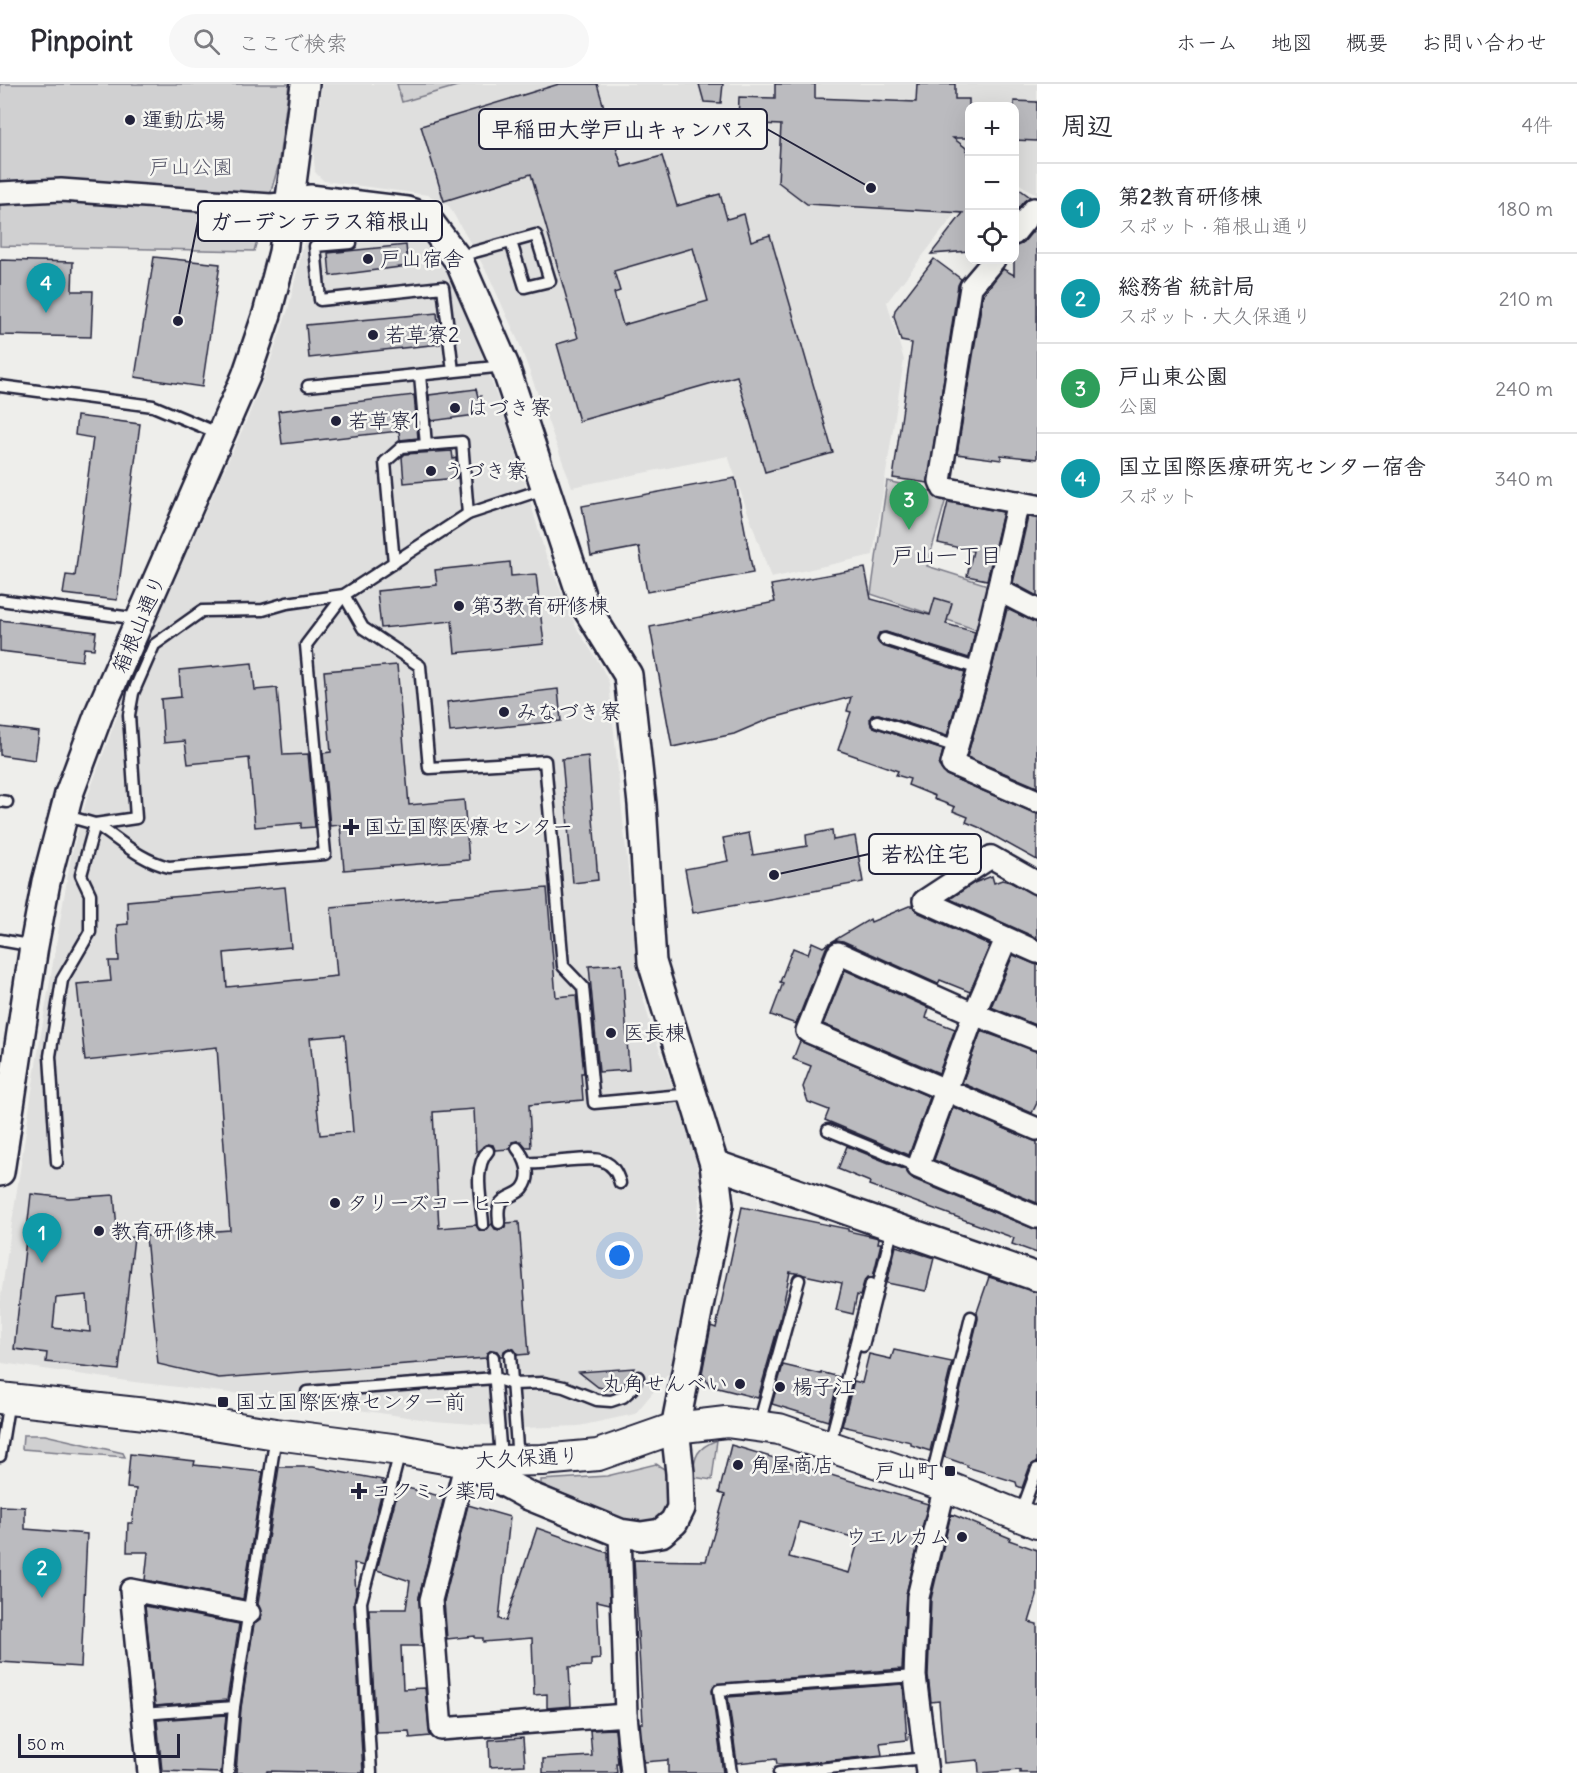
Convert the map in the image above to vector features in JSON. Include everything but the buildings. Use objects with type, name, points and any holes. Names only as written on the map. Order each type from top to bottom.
[{"type":"main road","name":"大久保通り","points":[[4,1398],[164,1416],[276,1434],[400,1450],[466,1462],[598,1455],[675,1428],[726,1422],[778,1429],[938,1484],[1029,1519]]},
{"type":"street","name":"箱根山通り","points":[[0,1172],[34,946],[46,882],[63,815],[83,752],[246,376],[267,314],[283,252],[305,84]]},
{"type":"street","points":[[0,193],[61,190],[270,205],[310,199],[416,212],[435,227],[456,257],[506,366],[584,604],[628,675],[642,804],[652,962],[714,1164],[719,1205],[675,1428],[681,1508],[674,1522],[661,1533],[641,1536],[620,1533],[529,1496],[466,1462],[431,1600],[441,1729],[626,1715]]},
{"type":"street","points":[[1019,228],[1034,209],[1037,211]]},
{"type":"street","points":[[991,264],[971,288],[940,481],[943,489],[1028,504],[998,590],[979,669],[952,764],[1037,801]]},
{"type":"street","points":[[998,590],[1037,610]]},
{"type":"street","points":[[1037,883],[991,857],[924,901],[1037,952]]},
{"type":"street","points":[[1006,939],[974,1014],[918,1167],[1037,1217]]},
{"type":"street","points":[[1037,1039],[974,1014],[838,953],[807,1031],[1037,1129]]},
{"type":"street","points":[[714,1164],[1037,1277]]},
{"type":"street","points":[[926,1765],[915,1676],[918,1598],[938,1484]]},
{"type":"street","points":[[620,1533],[626,1715],[632,1773]]},
{"type":"street","points":[[149,1773],[131,1590],[249,1613]]},
{"type":"lane","points":[[456,257],[536,235],[550,281],[525,287],[511,242]]},
{"type":"lane","points":[[351,243],[315,246],[320,300],[443,287],[453,371]]},
{"type":"lane","points":[[308,386],[506,366]]},
{"type":"lane","points":[[420,375],[426,445]]},
{"type":"lane","points":[[0,386],[153,406],[221,435]]},
{"type":"lane","points":[[394,562],[385,462],[402,447],[462,442],[468,514]]},
{"type":"lane","points":[[63,815],[95,824],[125,844],[139,857],[154,864],[169,867],[325,854],[306,645],[344,595],[394,562],[468,514],[547,488]]},
{"type":"lane","points":[[344,595],[363,628],[420,666],[429,768],[545,761],[563,966],[583,987],[594,1103],[693,1094]]},
{"type":"lane","points":[[95,824],[136,818],[129,715],[133,693],[154,645],[202,611],[263,610],[287,603],[344,595]]},
{"type":"lane","points":[[0,600],[140,619]]},
{"type":"lane","points":[[884,639],[979,669]]},
{"type":"lane","points":[[876,721],[957,747]]},
{"type":"lane","points":[[57,1162],[50,1056],[62,980],[90,932],[90,894],[81,875],[95,824]]},
{"type":"lane","points":[[0,940],[34,946]]},
{"type":"lane","points":[[828,1130],[918,1167]]},
{"type":"lane","points":[[499,1223],[498,1208],[502,1201],[523,1188],[527,1176],[526,1163],[517,1148]]},
{"type":"lane","points":[[483,1224],[479,1173],[481,1162],[488,1151]]},
{"type":"lane","points":[[526,1163],[540,1165],[601,1160],[618,1174],[620,1183]]},
{"type":"lane","points":[[863,1346],[893,1227]]},
{"type":"lane","points":[[758,1427],[799,1280]]},
{"type":"lane","points":[[829,1446],[871,1284]]},
{"type":"lane","points":[[938,1484],[971,1317]]},
{"type":"lane","points":[[510,1356],[512,1384],[510,1461]]},
{"type":"lane","points":[[493,1357],[510,1461]]},
{"type":"lane","points":[[308,1392],[495,1378],[512,1384],[544,1383],[597,1400],[611,1401],[623,1397],[632,1389],[638,1377]]},
{"type":"lane","points":[[0,1456],[4,1398]]},
{"type":"lane","points":[[228,1773],[234,1707],[276,1434]]},
{"type":"lane","points":[[371,1773],[361,1602],[400,1450]]},
{"type":"lane","points":[[1029,1519],[1037,1469]]},
{"type":"lane","points":[[731,1773],[719,1690],[915,1676]]},
{"type":"lane","points":[[143,1714],[234,1707]]},
{"type":"lane","points":[[779,1773],[926,1765]]},
{"type":"shaded area","points":[[322,84],[1037,84],[1037,195],[1019,184],[1019,102],[965,102],[965,201],[887,302],[904,360],[873,555],[771,578],[728,456],[572,487],[519,343],[488,274],[449,206],[428,195],[324,181],[315,172],[313,147]]},
{"type":"shaded area","name":"国立国際医療センター","points":[[316,225],[416,235],[427,245],[445,271],[464,305],[513,441],[545,553],[576,627],[609,683],[640,987],[651,1026],[694,1147],[700,1184],[697,1238],[669,1373],[635,1414],[579,1426],[523,1428],[434,1421],[291,1400],[134,1382],[2,1363],[0,1359],[0,1302],[37,1058],[71,856],[87,798],[134,670],[248,417],[270,362],[288,310],[305,238]]},
{"type":"green space","name":"戸山公園","points":[[0,84],[289,84],[278,167],[254,251],[0,246]]},
{"type":"green space","points":[[397,84],[464,84],[402,102]]},
{"type":"green space","points":[[887,481],[947,495],[927,566],[994,587],[983,632],[871,594]]},
{"type":"green space","points":[[23,1435],[45,1435],[123,1453],[125,1457],[22,1449]]},
{"type":"green space","points":[[717,1440],[712,1480],[693,1477],[694,1463],[698,1453],[705,1446]]},
{"type":"green space","points":[[656,1464],[669,1472],[668,1509],[657,1521],[638,1522],[613,1516],[541,1484],[541,1480],[607,1476]]},
{"type":"place","name":"運動広場","points":[[130,120]]},
{"type":"place","name":"早稲田大学戸山キャンパス","points":[[871,188]]},
{"type":"place","name":"戸山宿舎","points":[[368,259]]},
{"type":"place","name":"国立国際医療研究センター宿舎","points":[[46,313]]},
{"type":"place","name":"ガーデンテラス箱根山","points":[[178,321]]},
{"type":"place","name":"若草寮2","points":[[373,335]]},
{"type":"place","name":"はづき寮","points":[[455,408]]},
{"type":"place","name":"若草寮1","points":[[336,421]]},
{"type":"place","name":"うづき寮","points":[[431,471]]},
{"type":"place","name":"戸山東公園","points":[[909,530]]},
{"type":"place","name":"第3教育研修棟","points":[[459,606]]},
{"type":"place","name":"みなづき寮","points":[[504,712]]},
{"type":"place","name":"国立国際医療センター","points":[[351,827]]},
{"type":"place","name":"若松住宅","points":[[774,875]]},
{"type":"place","name":"医長棟","points":[[611,1033]]},
{"type":"place","name":"タリーズコーヒー","points":[[335,1203]]},
{"type":"place","name":"教育研修棟","points":[[99,1231]]},
{"type":"place","name":"第2教育研修棟","points":[[42,1263]]},
{"type":"place","name":"丸角せんべい","points":[[740,1384]]},
{"type":"place","name":"楊子江","points":[[780,1387]]},
{"type":"place","name":"国立国際医療センター前","points":[[223,1402]]},
{"type":"place","name":"角屋商店","points":[[738,1465]]},
{"type":"place","name":"戸山町","points":[[950,1471]]},
{"type":"place","name":"コクミン薬局","points":[[359,1491]]},
{"type":"place","name":"ウエルカム","points":[[962,1537]]},
{"type":"place","name":"総務省 統計局","points":[[42,1598]]},
{"type":"district","name":"戸山一丁目","points":[[947,555]]}]
